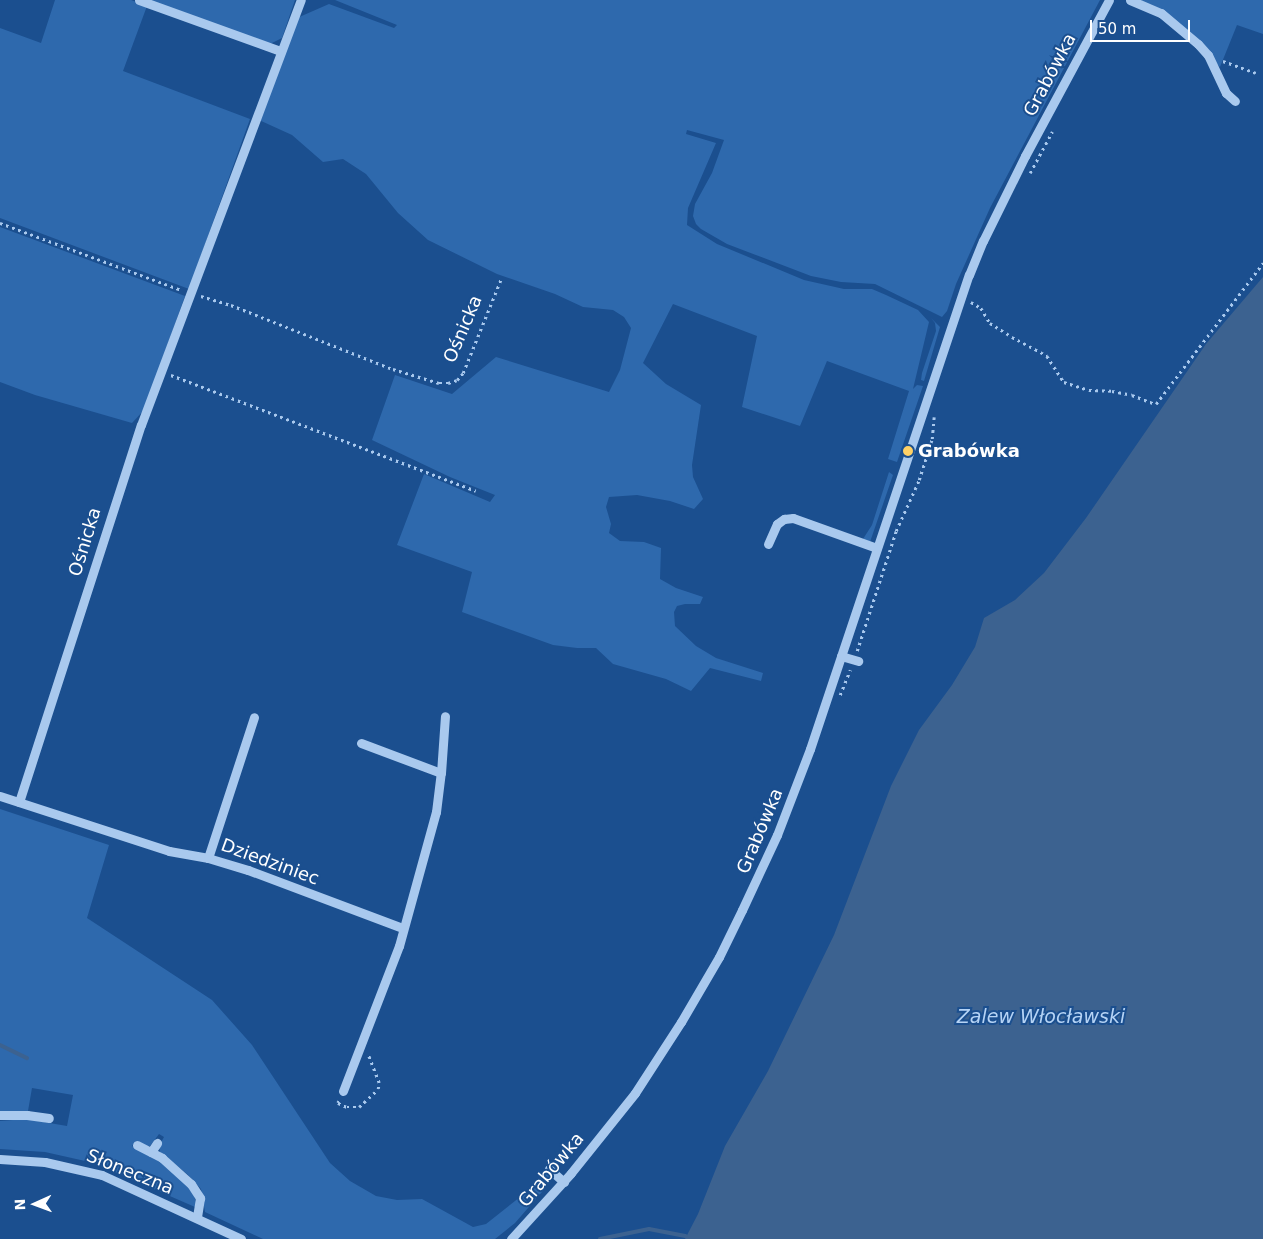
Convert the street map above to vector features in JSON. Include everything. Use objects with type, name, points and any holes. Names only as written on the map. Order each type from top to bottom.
[{"type":"street","points":[[139,0],[281,51]]},
{"type":"street","name":"Ośnicka","points":[[19,802],[74,636],[107,525],[300,0]]},
{"type":"street","name":"Grabówka","points":[[511,1239],[564,1182],[635,1093],[681,1022],[719,957],[777,835],[841,656],[960,299],[987,233],[1109,0]]},
{"type":"street","points":[[1130,0],[1161,13],[1208,54],[1226,93],[1235,101]]},
{"type":"street","points":[[768,544],[777,524],[784,519],[793,518],[877,548]]},
{"type":"street","points":[[841,656],[856,660]]},
{"type":"street","points":[[343,1091],[399,946],[402,928],[436,812],[445,716]]},
{"type":"street","name":"Dziedziniec","points":[[254,717],[208,858],[256,873],[402,928]]},
{"type":"street","points":[[361,743],[441,773]]},
{"type":"street","points":[[0,796],[161,849],[208,858]]},
{"type":"street","points":[[0,1115],[27,1115],[49,1118]]},
{"type":"street","points":[[151,1152],[157,1143]]},
{"type":"street","points":[[137,1146],[151,1152],[172,1166],[195,1189],[200,1204],[197,1218]]},
{"type":"street","name":"Słoneczna","points":[[0,1159],[45,1162],[88,1171],[121,1183],[241,1239]]},
{"type":"street","points":[[549,1169],[564,1182]]},
{"type":"path","points":[[1208,54],[1256,73]]},
{"type":"path","points":[[1026,180],[1054,128]]},
{"type":"path","points":[[0,223],[191,294]]},
{"type":"path","points":[[960,299],[971,302],[981,308],[990,323],[1048,356],[1064,382],[1089,390],[1112,391],[1132,395],[1156,404],[1263,263]]},
{"type":"path","name":"Ośnicka","points":[[191,294],[231,305],[393,369],[439,383],[448,383],[457,380],[464,373],[501,279]]},
{"type":"path","points":[[968,311],[974,294]]},
{"type":"path","points":[[162,372],[476,491]]},
{"type":"path","points":[[838,696],[843,693],[856,660],[896,530],[919,480],[930,447],[934,412]]},
{"type":"shaded area","points":[[55,0],[131,0],[147,6],[123,71],[250,119],[189,289],[0,218],[0,28],[41,43]]},
{"type":"shaded area","points":[[149,0],[295,0],[282,38],[270,44]]},
{"type":"shaded area","points":[[335,0],[1100,0],[990,208],[956,284],[947,311],[942,317],[875,284],[841,282],[811,276],[727,244],[701,229],[696,224],[693,216],[695,204],[712,173],[724,140],[687,130],[686,134],[716,143],[688,208],[687,225],[717,244],[804,280],[844,289],[872,289],[918,310],[929,322],[913,389],[917,385],[923,386],[897,462],[888,459],[909,391],[827,361],[800,426],[742,407],[757,336],[673,304],[643,363],[666,384],[701,405],[692,465],[693,477],[703,499],[694,509],[670,501],[637,495],[609,497],[606,507],[611,524],[609,533],[620,541],[644,542],[661,548],[660,579],[676,588],[703,597],[700,604],[677,606],[674,612],[675,626],[696,646],[716,658],[763,673],[761,681],[710,668],[691,691],[666,679],[613,664],[596,648],[553,645],[462,612],[472,572],[397,545],[424,474],[490,502],[495,495],[450,477],[372,440],[395,375],[452,394],[496,357],[609,392],[620,370],[631,328],[624,317],[613,310],[583,307],[555,294],[497,274],[428,240],[398,213],[366,174],[343,159],[323,162],[292,135],[259,120],[297,18],[329,4],[394,28],[397,25]]},
{"type":"shaded area","points":[[1141,0],[1263,0],[1263,34],[1237,25],[1220,67]]},
{"type":"shaded area","points":[[0,227],[185,296],[144,410],[132,423],[35,395],[0,382]]},
{"type":"shaded area","points":[[931,318],[940,327],[924,381],[921,380],[922,373],[936,331],[935,323]]},
{"type":"shaded area","points":[[889,472],[893,475],[870,542],[863,539],[872,525]]},
{"type":"shaded area","points":[[0,809],[109,845],[87,918],[212,1000],[252,1045],[330,1163],[350,1181],[376,1196],[397,1200],[422,1199],[473,1227],[486,1224],[534,1186],[546,1171],[554,1178],[515,1223],[495,1239],[263,1239],[205,1212],[201,1189],[187,1174],[160,1152],[159,1146],[164,1137],[159,1134],[150,1146],[136,1141],[132,1146],[159,1161],[183,1181],[194,1195],[195,1207],[94,1163],[45,1152],[0,1149],[0,1121],[26,1119],[67,1126],[73,1095],[32,1088],[28,1111],[0,1112]]},
{"type":"water","name":"Zalew Włocławski","points":[[1263,277],[1263,1239],[685,1239],[698,1214],[725,1146],[768,1071],[834,935],[891,786],[919,730],[952,685],[975,647],[984,618],[1015,600],[1044,573],[1086,518],[1206,344]]},
{"type":"waterway","points":[[0,1045],[27,1058]]},
{"type":"waterway","points":[[600,1239],[649,1229],[685,1236]]},
{"type":"place","name":"Grabówka","points":[[908,451]]}]
